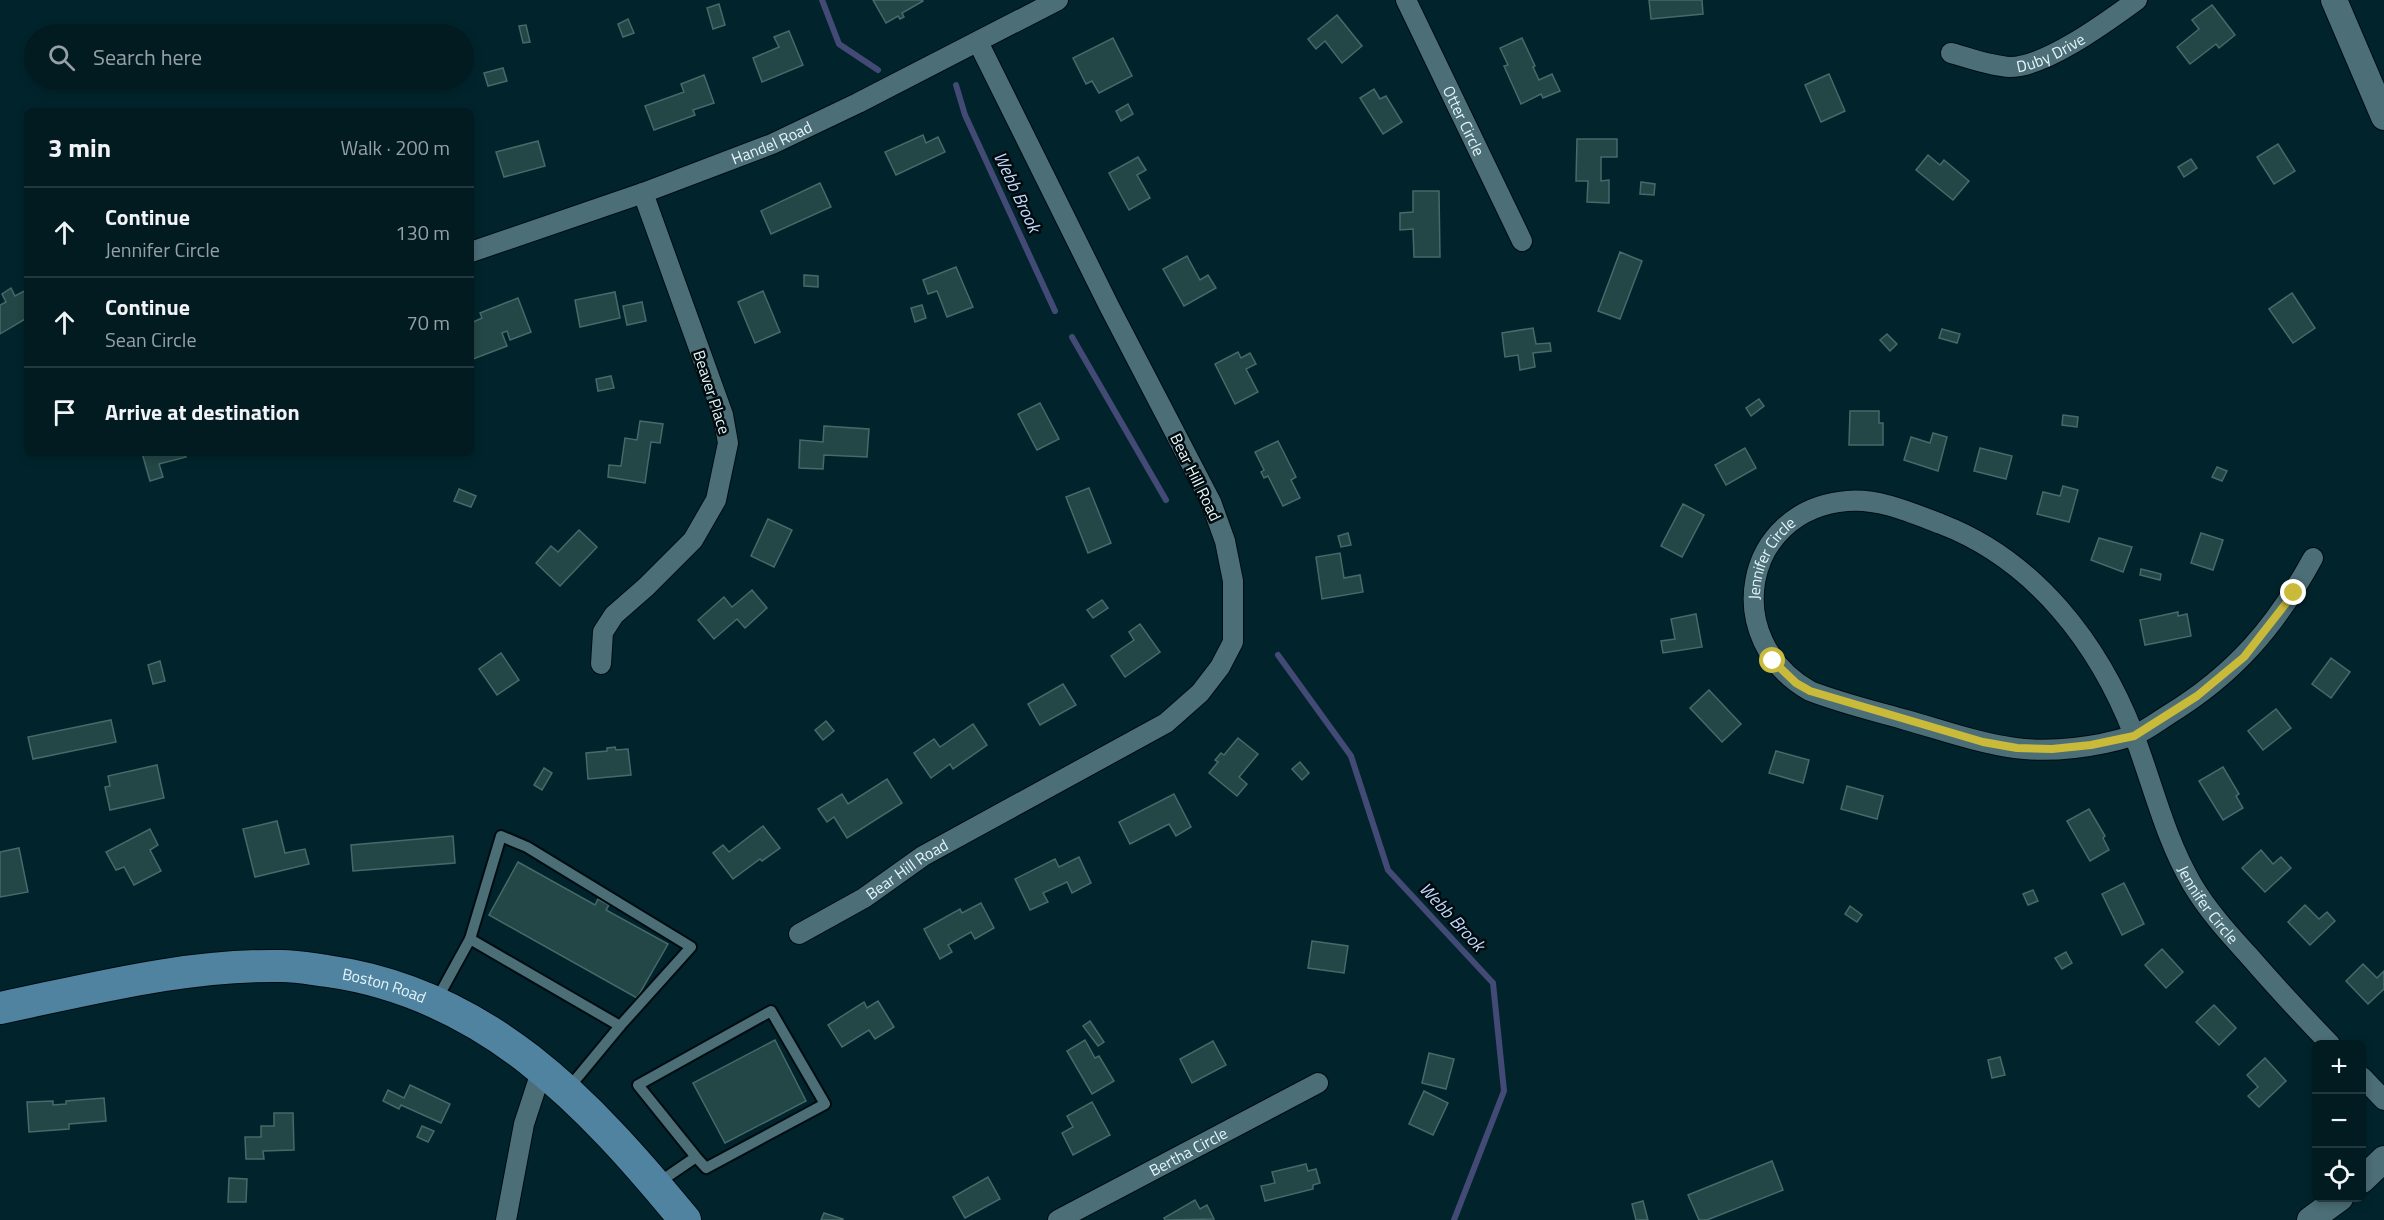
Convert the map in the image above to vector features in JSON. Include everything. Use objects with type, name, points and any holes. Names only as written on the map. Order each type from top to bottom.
[{"type":"main road","name":"Boston Road","points":[[0,1008],[162,975],[230,968],[283,966],[342,973],[391,984],[470,1018],[519,1050],[567,1090],[618,1141],[685,1220]]},
{"type":"street","name":"Handel Road","points":[[474,251],[642,193],[772,144],[1058,0]]},
{"type":"street","name":"Otter Circle","points":[[1406,0],[1522,242]]},
{"type":"street","name":"Duby Drive","points":[[1951,53],[1997,65],[2013,67],[2030,63],[2095,30],[2137,0]]},
{"type":"street","points":[[2334,0],[2384,117]]},
{"type":"street","name":"Bear Hill Road","points":[[799,934],[864,898],[923,856],[1166,723],[1200,693],[1220,667],[1233,642],[1233,581],[1225,541],[1211,502],[1109,306],[978,42]]},
{"type":"street","name":"Beaver Place","points":[[601,664],[603,632],[614,615],[693,540],[716,500],[728,443],[723,415],[642,193]]},
{"type":"street","name":"Jennifer Circle","points":[[2134,736],[2091,745],[2052,749],[2017,748],[1983,742],[1810,691],[1796,683],[1778,667],[1758,633],[1754,617],[1753,594],[1757,572],[1763,557],[1781,531],[1805,513],[1834,502],[1865,501],[1881,504],[1950,528],[1985,545],[2015,566],[2061,609],[2092,650],[2120,702],[2134,736],[2175,854],[2193,886],[2218,921],[2326,1040]]},
{"type":"street","points":[[2134,736],[2197,696],[2244,657],[2294,593],[2313,558]]},
{"type":"street","points":[[506,1220],[524,1124],[542,1069]]},
{"type":"street","points":[[2366,1082],[2384,1100]]},
{"type":"street","name":"Bertha Circle","points":[[1058,1220],[1318,1083]]},
{"type":"street","points":[[2366,1175],[2384,1159]]},
{"type":"street","points":[[2310,1220],[2333,1202]]},
{"type":"lane","points":[[436,1002],[470,939],[501,836],[527,847],[691,946],[567,1090]]},
{"type":"lane","points":[[470,939],[620,1026]]},
{"type":"lane","points":[[771,1011],[825,1104],[706,1167],[696,1157],[638,1085],[771,1011]]},
{"type":"lane","points":[[656,1185],[696,1157]]},
{"type":"building","points":[[873,0],[923,1],[902,13],[904,17],[900,19],[898,16],[886,23]]},
{"type":"building","points":[[1649,0],[1702,0],[1703,14],[1651,19]]},
{"type":"building","points":[[719,4],[725,25],[713,29],[707,8]]},
{"type":"building","points":[[2212,5],[2235,35],[2219,48],[2216,44],[2190,64],[2177,47],[2199,29],[2192,20]]},
{"type":"building","points":[[1337,15],[1362,46],[1342,63],[1325,41],[1316,49],[1308,39]]},
{"type":"building","points":[[628,19],[634,33],[623,37],[618,24]]},
{"type":"building","points":[[526,25],[530,42],[523,43],[519,26]]},
{"type":"building","points":[[789,31],[803,65],[762,82],[753,58],[779,47],[774,37]]},
{"type":"building","points":[[1113,38],[1132,76],[1099,93],[1092,81],[1086,84],[1073,58]]},
{"type":"building","points":[[1522,38],[1539,80],[1552,74],[1560,91],[1543,98],[1541,94],[1521,104],[1504,66],[1508,65],[1500,48]]},
{"type":"building","points":[[503,68],[507,81],[488,86],[484,73]]},
{"type":"building","points":[[1829,74],[1845,111],[1821,122],[1805,85]]},
{"type":"building","points":[[704,75],[714,103],[693,110],[695,115],[654,130],[645,106],[684,92],[681,84]]},
{"type":"building","points":[[1374,89],[1380,99],[1386,96],[1402,122],[1383,134],[1360,98]]},
{"type":"building","points":[[1128,104],[1133,114],[1121,121],[1116,111]]},
{"type":"building","points":[[923,135],[926,143],[938,137],[945,152],[896,175],[885,152]]},
{"type":"building","points":[[1577,139],[1617,139],[1617,157],[1601,157],[1601,181],[1609,180],[1609,203],[1587,202],[1588,181],[1576,181]]},
{"type":"building","points":[[538,141],[545,166],[504,177],[496,152]]},
{"type":"building","points":[[2278,144],[2295,171],[2274,184],[2257,157]]},
{"type":"building","points":[[1928,155],[1940,165],[1944,160],[1969,181],[1953,200],[1916,170]]},
{"type":"building","points":[[1138,157],[1146,170],[1137,175],[1150,198],[1129,210],[1109,173]]},
{"type":"building","points":[[2191,159],[2197,168],[2184,177],[2178,167]]},
{"type":"building","points":[[1641,182],[1655,184],[1654,195],[1640,194]]},
{"type":"building","points":[[820,183],[831,207],[771,234],[761,211]]},
{"type":"building","points":[[1413,191],[1439,191],[1440,257],[1414,257],[1413,229],[1400,230],[1400,213],[1413,212]]},
{"type":"building","points":[[1620,252],[1642,261],[1620,319],[1598,311]]},
{"type":"building","points":[[1187,256],[1200,280],[1208,275],[1216,288],[1184,306],[1163,269]]},
{"type":"building","points":[[956,267],[973,307],[947,317],[937,291],[928,294],[923,280]]},
{"type":"building","points":[[804,275],[818,276],[818,287],[804,286]]},
{"type":"building","points":[[11,288],[15,296],[24,291],[24,320],[0,334],[0,305],[6,302],[2,294]]},
{"type":"building","points":[[763,291],[780,332],[755,343],[738,302]]},
{"type":"building","points":[[615,292],[620,318],[580,327],[575,300]]},
{"type":"building","points":[[2292,293],[2315,328],[2293,343],[2269,309]]},
{"type":"building","points":[[518,298],[531,332],[510,340],[507,331],[502,333],[507,346],[474,359],[474,322],[482,318],[480,313]]},
{"type":"building","points":[[642,302],[646,321],[627,325],[623,306]]},
{"type":"building","points":[[922,305],[926,318],[915,322],[911,308]]},
{"type":"building","points":[[1533,328],[1536,344],[1550,343],[1551,351],[1533,353],[1535,367],[1520,370],[1518,355],[1505,357],[1502,333]]},
{"type":"building","points":[[1942,329],[1960,334],[1957,343],[1939,338]]},
{"type":"building","points":[[1887,334],[1897,344],[1890,351],[1880,340]]},
{"type":"building","points":[[1238,352],[1241,358],[1250,353],[1256,364],[1246,369],[1258,392],[1235,404],[1215,364]]},
{"type":"building","points":[[611,376],[614,388],[598,391],[596,379]]},
{"type":"building","points":[[1759,399],[1764,406],[1751,416],[1746,408]]},
{"type":"building","points":[[1040,403],[1059,439],[1037,450],[1018,414]]},
{"type":"building","points":[[1850,411],[1879,411],[1879,423],[1883,423],[1883,445],[1849,445]]},
{"type":"building","points":[[2063,415],[2078,417],[2077,427],[2062,425]]},
{"type":"building","points":[[640,421],[663,424],[660,443],[651,442],[645,483],[608,477],[609,465],[621,466],[625,438],[637,440]]},
{"type":"building","points":[[824,426],[869,429],[867,457],[824,455],[823,469],[799,468],[800,440],[823,442]]},
{"type":"building","points":[[1933,433],[1947,437],[1938,471],[1904,460],[1911,437],[1930,443]]},
{"type":"building","points":[[1278,441],[1296,477],[1291,480],[1300,498],[1283,506],[1268,476],[1264,478],[1261,472],[1264,470],[1255,452]]},
{"type":"building","points":[[1745,448],[1756,468],[1726,485],[1715,465]]},
{"type":"building","points":[[1980,448],[2012,456],[2006,479],[1974,471]]},
{"type":"building","points":[[143,456],[186,456],[159,464],[163,477],[150,481]]},
{"type":"building","points":[[2217,467],[2227,471],[2222,481],[2212,477]]},
{"type":"building","points":[[2063,486],[2078,490],[2069,522],[2037,514],[2043,492],[2060,496]]},
{"type":"building","points":[[1089,488],[1111,543],[1088,553],[1066,497]]},
{"type":"building","points":[[459,489],[476,496],[471,507],[454,501]]},
{"type":"building","points":[[1683,504],[1704,515],[1682,557],[1661,546]]},
{"type":"building","points":[[768,519],[792,530],[774,567],[751,556]]},
{"type":"building","points":[[579,530],[597,547],[560,586],[536,563],[551,546],[558,552]]},
{"type":"building","points":[[1348,533],[1351,545],[1341,547],[1338,536]]},
{"type":"building","points":[[2201,533],[2223,540],[2213,570],[2191,563]]},
{"type":"building","points":[[2099,538],[2132,547],[2123,572],[2091,560]]},
{"type":"building","points":[[1340,553],[1344,578],[1360,575],[1363,592],[1322,599],[1316,557]]},
{"type":"building","points":[[2141,569],[2161,574],[2160,580],[2140,575]]},
{"type":"building","points":[[752,590],[767,608],[745,628],[737,619],[714,639],[698,620],[724,597],[732,607]]},
{"type":"building","points":[[1102,600],[1108,608],[1093,618],[1087,610]]},
{"type":"building","points":[[2178,612],[2178,616],[2187,614],[2191,636],[2145,645],[2140,620]]},
{"type":"building","points":[[1696,614],[1702,647],[1663,653],[1661,641],[1675,639],[1671,619]]},
{"type":"building","points":[[1140,624],[1160,652],[1125,677],[1111,656],[1134,640],[1129,632]]},
{"type":"building","points":[[501,653],[519,680],[497,695],[479,669]]},
{"type":"building","points":[[2331,658],[2350,672],[2331,698],[2312,684]]},
{"type":"building","points":[[160,661],[165,681],[153,684],[148,665]]},
{"type":"building","points":[[1063,684],[1076,705],[1040,725],[1028,704]]},
{"type":"building","points":[[1709,690],[1741,724],[1722,742],[1690,708]]},
{"type":"building","points":[[2276,709],[2291,728],[2263,750],[2248,731]]},
{"type":"building","points":[[111,720],[116,742],[33,759],[28,737]]},
{"type":"building","points":[[826,721],[834,731],[823,740],[815,730]]},
{"type":"building","points":[[973,724],[987,745],[953,769],[950,764],[931,778],[914,753],[934,739],[940,747]]},
{"type":"building","points":[[1238,738],[1258,754],[1239,777],[1247,784],[1237,796],[1209,773],[1218,762],[1215,760],[1221,753],[1224,755]]},
{"type":"building","points":[[615,747],[616,750],[628,749],[631,775],[588,779],[586,753],[607,751],[607,748]]},
{"type":"building","points":[[1776,751],[1809,760],[1803,783],[1769,773]]},
{"type":"building","points":[[1300,762],[1309,773],[1302,780],[1292,769]]},
{"type":"building","points":[[157,765],[164,798],[110,810],[105,787],[110,786],[108,776]]},
{"type":"building","points":[[2223,767],[2239,794],[2236,796],[2243,808],[2223,820],[2199,781]]},
{"type":"building","points":[[544,768],[552,773],[542,790],[534,785]]},
{"type":"building","points":[[887,779],[902,803],[847,838],[834,817],[827,822],[818,809],[842,794],[848,804]]},
{"type":"building","points":[[1847,786],[1883,796],[1877,819],[1841,809]]},
{"type":"building","points":[[1174,794],[1191,827],[1176,836],[1169,824],[1130,844],[1119,822]]},
{"type":"building","points":[[2089,809],[2105,836],[2103,838],[2109,850],[2090,861],[2067,821]]},
{"type":"building","points":[[277,821],[285,853],[305,849],[309,864],[255,877],[243,829]]},
{"type":"building","points":[[763,826],[780,848],[762,861],[760,859],[733,879],[713,853],[723,845],[729,852]]},
{"type":"building","points":[[150,829],[158,845],[150,850],[161,871],[134,885],[124,867],[116,870],[106,852]]},
{"type":"building","points":[[453,836],[455,863],[353,871],[351,845]]},
{"type":"building","points":[[19,848],[28,892],[0,897],[0,852]]},
{"type":"building","points":[[2261,850],[2273,864],[2281,857],[2291,868],[2265,892],[2242,868]]},
{"type":"building","points":[[1079,857],[1091,883],[1072,893],[1067,882],[1043,893],[1048,902],[1030,910],[1015,879],[1055,859],[1059,867]]},
{"type":"building","points":[[518,862],[595,905],[598,899],[609,905],[606,910],[668,944],[637,998],[489,915]]},
{"type":"building","points":[[2124,883],[2144,924],[2122,935],[2102,894]]},
{"type":"building","points":[[2033,890],[2038,901],[2028,905],[2023,894]]},
{"type":"building","points":[[981,903],[994,928],[975,939],[971,932],[948,945],[952,952],[940,959],[924,929],[960,909],[962,913]]},
{"type":"building","points":[[2305,905],[2319,919],[2327,912],[2335,921],[2310,945],[2288,922]]},
{"type":"building","points":[[1850,906],[1862,915],[1857,922],[1845,914]]},
{"type":"building","points":[[1312,941],[1348,946],[1344,973],[1308,968]]},
{"type":"building","points":[[2162,949],[2183,972],[2166,988],[2145,965]]},
{"type":"building","points":[[2066,952],[2072,963],[2062,969],[2055,958]]},
{"type":"building","points":[[2363,964],[2377,978],[2384,971],[2384,989],[2368,1004],[2346,981]]},
{"type":"building","points":[[878,1001],[894,1027],[875,1039],[869,1030],[842,1047],[828,1025],[864,1002],[867,1008]]},
{"type":"building","points":[[2214,1005],[2236,1028],[2219,1045],[2196,1022]]},
{"type":"building","points":[[1090,1021],[1104,1042],[1098,1046],[1083,1026]]},
{"type":"building","points":[[775,1040],[806,1101],[725,1143],[693,1083]]},
{"type":"building","points":[[1085,1040],[1095,1058],[1099,1056],[1114,1081],[1092,1094],[1067,1051]]},
{"type":"building","points":[[1213,1041],[1226,1065],[1192,1083],[1180,1059]]},
{"type":"building","points":[[1429,1053],[1454,1059],[1446,1089],[1422,1083]]},
{"type":"building","points":[[2000,1057],[2005,1075],[1992,1078],[1988,1060]]},
{"type":"building","points":[[2265,1058],[2286,1081],[2259,1107],[2248,1096],[2258,1087],[2247,1075]]},
{"type":"building","points":[[410,1085],[450,1104],[441,1123],[401,1105],[399,1109],[383,1101],[388,1090],[404,1098]]},
{"type":"building","points":[[1424,1091],[1448,1103],[1433,1135],[1409,1124]]},
{"type":"building","points":[[104,1098],[106,1121],[69,1124],[69,1129],[29,1132],[27,1102],[53,1101],[53,1105],[66,1104],[66,1101]]},
{"type":"building","points":[[1092,1102],[1110,1135],[1073,1155],[1062,1133],[1073,1127],[1067,1116]]},
{"type":"building","points":[[274,1113],[293,1113],[294,1150],[263,1151],[264,1159],[246,1159],[245,1137],[261,1137],[261,1126],[274,1126]]},
{"type":"building","points":[[422,1126],[434,1131],[428,1142],[417,1137]]},
{"type":"building","points":[[1772,1161],[1783,1190],[1707,1220],[1699,1220],[1688,1195]]},
{"type":"building","points":[[1306,1164],[1308,1171],[1316,1169],[1320,1183],[1313,1185],[1313,1189],[1265,1201],[1261,1186],[1275,1183],[1272,1172]]},
{"type":"building","points":[[988,1177],[1000,1199],[965,1218],[953,1197]]},
{"type":"building","points":[[229,1178],[247,1179],[246,1202],[228,1202]]},
{"type":"building","points":[[1195,1200],[1200,1209],[1207,1205],[1214,1219],[1165,1220],[1164,1218]]},
{"type":"building","points":[[1643,1201],[1648,1220],[1636,1220],[1632,1204]]},
{"type":"building","points":[[824,1213],[843,1219],[821,1220]]},
{"type":"waterway","name":"Webb Brook","points":[[822,0],[839,44],[878,70]]},
{"type":"waterway","name":"Webb Brook","points":[[956,85],[965,115],[1055,311]]},
{"type":"waterway","name":"Webb Brook","points":[[1072,337],[1166,500]]},
{"type":"waterway","name":"Webb Brook","points":[[1278,655],[1351,756],[1388,870],[1493,983],[1504,1091],[1454,1220]]},
{"type":"route","points":[[1773,661],[1796,683],[1825,697],[1983,742],[2017,748],[2052,749],[2091,745],[2134,736],[2197,696],[2244,657],[2294,593]]}]
